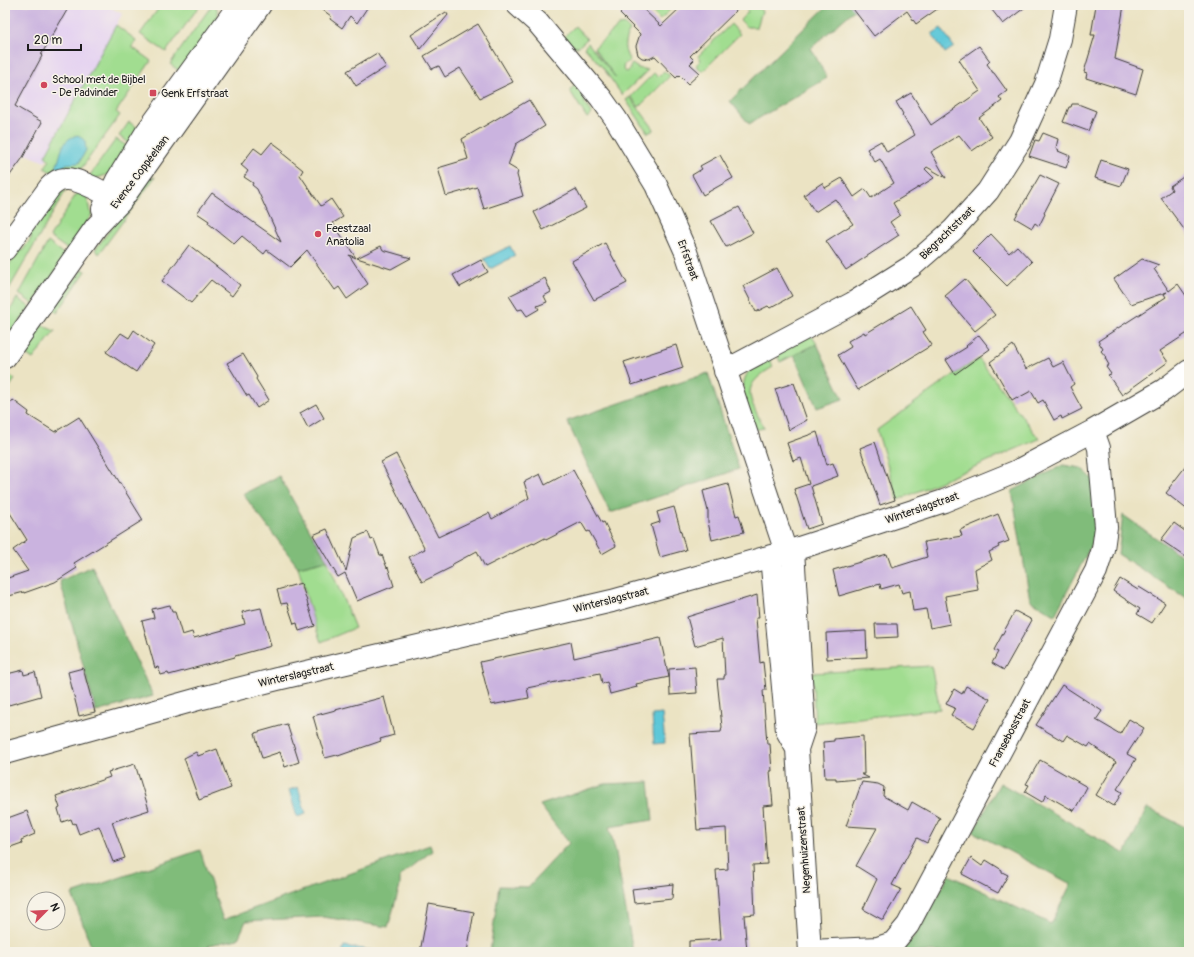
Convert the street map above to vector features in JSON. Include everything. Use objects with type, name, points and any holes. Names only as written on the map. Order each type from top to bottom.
[{"type":"street","points":[[5,249],[50,187],[58,180],[68,178],[115,199],[117,180],[146,133],[239,5]]},
{"type":"street","name":"Evence Coppéelaan","points":[[5,357],[115,199],[260,5]]},
{"type":"street","name":"Erfstraat","points":[[518,5],[538,23],[601,98],[616,119],[656,184],[686,252],[783,553]]},
{"type":"street","name":"Biegrachtstraat","points":[[725,371],[853,303],[912,266],[953,230],[988,191],[1020,141],[1046,84],[1060,39],[1066,5]]},
{"type":"street","name":"Winterslagstraat","points":[[5,753],[240,688],[612,601],[783,553],[944,501],[1015,472],[1093,431],[1164,390],[1189,372]]},
{"type":"street","name":"Fransebosstraat","points":[[810,951],[878,948],[893,943],[908,925],[1096,571],[1103,549],[1106,527],[1099,448],[1093,431]]},
{"type":"street","name":"Negenhuizenstraat","points":[[783,553],[787,730],[797,749],[810,951]]},
{"type":"shaded area","name":"School met de Bijbel - De Padvinder","points":[[5,5],[106,5],[122,14],[45,156],[47,158],[45,162],[5,145]]},
{"type":"green space","points":[[161,5],[200,5],[166,52],[140,34]]},
{"type":"green space","points":[[212,5],[216,5],[220,22],[183,74],[170,64]]},
{"type":"green space","points":[[646,5],[675,5],[660,20]]},
{"type":"green space","points":[[750,5],[755,5],[762,11],[757,27],[747,27],[740,20],[748,12],[746,9]]},
{"type":"green space","points":[[828,5],[860,5],[811,48],[827,78],[749,124],[730,101]]},
{"type":"green space","points":[[624,24],[630,30],[626,38],[625,49],[630,61],[624,64],[623,69],[626,72],[630,70],[630,66],[632,64],[638,68],[648,70],[622,95],[603,68],[584,47],[588,43],[616,78],[594,48],[620,25]]},
{"type":"green space","points":[[731,24],[740,34],[702,72],[696,65],[701,60],[698,56]]},
{"type":"green space","points":[[116,25],[136,40],[132,47],[151,61],[116,112],[120,115],[78,173],[55,174],[44,168],[50,160],[45,156]]},
{"type":"green space","points":[[575,26],[587,39],[578,47],[568,46],[563,38]]},
{"type":"green space","points":[[664,71],[670,76],[639,107],[631,96],[654,73],[658,77]]},
{"type":"green space","points":[[575,85],[585,98],[585,104],[592,114],[587,118],[570,91]]},
{"type":"green space","points":[[630,97],[654,130],[648,133],[626,100]]},
{"type":"green space","points":[[129,122],[141,130],[132,145],[119,136]]},
{"type":"green space","points":[[116,139],[130,148],[112,173],[91,180],[88,178]]},
{"type":"green space","points":[[155,177],[99,254],[95,250],[148,178]]},
{"type":"green space","points":[[81,188],[86,192],[90,212],[92,214],[70,251],[50,237]]},
{"type":"green space","points":[[66,190],[5,296],[5,270],[15,257],[9,252],[14,245],[22,251],[32,237],[29,235],[48,210],[43,206],[54,196]]},
{"type":"green space","points":[[48,242],[66,256],[33,304],[19,294]]},
{"type":"green space","points":[[82,269],[86,271],[57,313],[53,309]]},
{"type":"green space","points":[[17,298],[30,307],[5,343],[5,320]]},
{"type":"green space","points":[[41,325],[55,331],[33,359],[21,351]]},
{"type":"green space","points":[[811,335],[817,344],[780,362],[777,354]]},
{"type":"green space","points":[[817,344],[843,399],[817,408],[794,355]]},
{"type":"green space","points":[[770,359],[773,367],[762,374],[751,387],[751,401],[764,428],[754,430],[746,405],[743,387],[749,371],[759,363]]},
{"type":"green space","points":[[979,359],[1039,439],[898,500],[877,430],[949,378]]},
{"type":"green space","points":[[5,373],[15,379],[5,394]]},
{"type":"green space","points":[[708,373],[739,469],[610,513],[567,421]]},
{"type":"green space","points":[[1063,465],[1081,468],[1094,480],[1097,503],[1093,542],[1055,615],[1030,600],[1012,491]]},
{"type":"green space","points":[[279,476],[327,560],[298,567],[243,494]]},
{"type":"green space","points":[[1123,515],[1189,561],[1189,600],[1118,554]]},
{"type":"green space","points":[[327,560],[355,628],[321,642],[298,567]]},
{"type":"green space","points":[[92,566],[153,696],[96,712],[60,581]]},
{"type":"green space","points":[[931,666],[940,709],[815,723],[812,673]]},
{"type":"green space","points":[[649,782],[653,820],[609,827],[616,853],[633,952],[490,952],[499,886],[528,887],[569,843],[540,805],[605,784]]},
{"type":"green space","points":[[1000,783],[1125,854],[1147,808],[1189,829],[1189,952],[902,952],[922,925],[949,875],[1051,924],[1071,884],[973,832]]},
{"type":"green space","points":[[430,845],[432,851],[400,876],[400,886],[388,927],[323,917],[246,921],[238,939],[209,945],[208,952],[93,952],[72,894],[200,850],[223,920]]},
{"type":"water","points":[[941,28],[954,47],[945,53],[932,34]]},
{"type":"water","points":[[78,135],[85,141],[86,150],[79,163],[66,164],[61,172],[56,167],[62,148],[68,140]]},
{"type":"water","points":[[510,246],[515,256],[490,269],[484,259]]},
{"type":"water","points":[[662,714],[665,743],[654,744],[652,715]]},
{"type":"water","points":[[298,787],[306,814],[297,817],[289,790]]},
{"type":"water","points":[[344,946],[376,951],[376,952],[342,952]]},
{"type":"building","points":[[8,5],[70,5],[41,55],[42,56],[15,106],[42,122],[22,159],[5,182],[5,11]]},
{"type":"building","points":[[316,5],[369,5],[357,23],[350,16],[342,28],[330,19],[331,16]]},
{"type":"building","points":[[629,5],[639,5],[661,26],[683,5],[742,5],[690,56],[694,60],[690,64],[700,73],[688,84],[679,75],[676,78],[655,56],[649,59],[642,58],[638,55],[636,46],[640,34],[620,14]]},
{"type":"building","points":[[850,5],[943,5],[916,24],[907,11],[874,36]]},
{"type":"building","points":[[988,5],[1028,5],[1003,24]]},
{"type":"building","points":[[1096,5],[1124,5],[1115,59],[1143,69],[1136,94],[1086,78],[1087,73],[1084,72],[1095,35],[1091,35]]},
{"type":"building","points":[[446,12],[448,15],[420,49],[411,35]]},
{"type":"building","points":[[478,24],[513,82],[480,98],[460,68],[445,77],[439,66],[432,69],[424,56]]},
{"type":"building","points":[[979,46],[990,61],[987,64],[1007,91],[999,97],[1002,101],[979,118],[992,137],[972,151],[959,135],[931,152],[946,178],[927,167],[925,169],[934,178],[893,203],[900,215],[890,222],[899,235],[846,270],[826,241],[853,224],[835,199],[815,212],[804,195],[822,183],[825,188],[842,178],[854,197],[865,189],[871,198],[894,183],[880,159],[875,162],[867,149],[881,141],[887,152],[915,135],[902,115],[903,114],[896,102],[911,93],[931,125],[980,91],[959,60]]},
{"type":"building","points":[[377,53],[386,67],[356,86],[347,71]]},
{"type":"building","points":[[529,100],[545,126],[516,144],[508,165],[518,171],[517,175],[523,196],[484,209],[477,187],[446,196],[438,168],[468,159],[462,139]]},
{"type":"building","points":[[1072,104],[1078,104],[1096,111],[1088,131],[1063,122],[1069,107],[1071,107]]},
{"type":"building","points":[[1043,133],[1058,139],[1056,148],[1059,150],[1058,151],[1070,156],[1066,168],[1029,156],[1035,140],[1039,141]]},
{"type":"building","points":[[272,142],[284,151],[282,153],[303,170],[300,175],[321,206],[331,199],[343,217],[333,223],[356,258],[349,255],[368,284],[347,299],[339,287],[335,290],[307,250],[290,267],[267,250],[264,254],[242,236],[234,244],[208,223],[209,221],[197,213],[212,193],[281,242],[257,189],[252,185],[253,183],[244,177],[248,171],[241,165],[254,148],[262,154]]},
{"type":"building","points":[[720,155],[733,178],[703,195],[692,175],[702,169],[700,166]]},
{"type":"building","points":[[1101,160],[1128,169],[1121,186],[1095,178]]},
{"type":"building","points":[[1189,173],[1189,236],[1161,198],[1172,190],[1170,186]]},
{"type":"building","points":[[1040,175],[1059,184],[1039,226],[1035,223],[1032,228],[1015,218]]},
{"type":"building","points":[[576,189],[586,208],[543,230],[534,212]]},
{"type":"building","points":[[739,207],[753,233],[726,247],[711,221]]},
{"type":"building","points":[[991,234],[1009,253],[1017,246],[1032,262],[1007,286],[973,252]]},
{"type":"building","points":[[605,243],[627,283],[594,300],[572,261]]},
{"type":"building","points":[[189,245],[240,285],[232,296],[211,280],[191,303],[162,281]]},
{"type":"building","points":[[381,246],[383,250],[411,258],[391,269],[357,258]]},
{"type":"building","points":[[1142,259],[1159,265],[1154,269],[1169,291],[1178,284],[1189,300],[1189,332],[1160,351],[1168,362],[1122,395],[1108,375],[1111,374],[1106,367],[1109,365],[1105,358],[1106,357],[1101,351],[1103,349],[1098,341],[1166,297],[1164,294],[1167,292],[1131,304],[1114,279]]},
{"type":"building","points":[[481,260],[488,272],[460,287],[453,275]]},
{"type":"building","points":[[777,268],[792,296],[770,308],[768,306],[756,312],[743,286]]},
{"type":"building","points":[[545,278],[551,292],[544,296],[547,302],[537,306],[539,309],[527,316],[522,309],[518,310],[509,296]]},
{"type":"building","points":[[965,279],[995,315],[975,331],[945,296]]},
{"type":"building","points":[[911,306],[926,330],[923,332],[932,345],[858,390],[838,355],[851,347],[848,341],[864,332],[865,334]]},
{"type":"building","points":[[134,330],[154,345],[136,372],[106,352],[121,333],[129,338]]},
{"type":"building","points":[[979,335],[990,349],[955,374],[946,360],[967,347],[966,346]]},
{"type":"building","points":[[676,345],[683,368],[632,385],[624,362]]},
{"type":"building","points":[[1013,345],[1026,369],[1048,358],[1053,367],[1063,362],[1074,384],[1070,387],[1082,409],[1062,419],[1061,416],[1054,420],[1043,400],[1038,403],[1031,391],[1012,400],[990,362]]},
{"type":"building","points":[[243,354],[269,400],[257,408],[249,395],[247,396],[227,363]]},
{"type":"building","points":[[794,383],[807,420],[789,430],[775,389]]},
{"type":"building","points":[[13,400],[29,412],[28,415],[55,432],[79,417],[143,520],[74,563],[77,568],[55,582],[24,593],[5,597],[5,579],[28,571],[13,550],[27,540],[5,505],[5,410]]},
{"type":"building","points":[[316,404],[324,418],[308,428],[300,413]]},
{"type":"building","points":[[817,432],[827,465],[833,463],[838,476],[811,486],[822,524],[807,529],[794,489],[809,484],[801,458],[793,461],[787,443]]},
{"type":"building","points":[[875,442],[895,500],[880,505],[860,448]]},
{"type":"building","points":[[396,454],[438,537],[489,513],[492,519],[529,498],[524,482],[540,474],[545,485],[573,470],[602,523],[604,522],[616,546],[602,554],[589,531],[587,532],[581,522],[546,540],[545,538],[534,544],[533,543],[485,567],[477,551],[451,565],[452,567],[422,582],[409,557],[425,549],[381,462]]},
{"type":"building","points":[[1189,462],[1189,511],[1166,493]]},
{"type":"building","points":[[728,484],[736,516],[739,515],[744,532],[712,540],[708,522],[708,511],[703,491]]},
{"type":"building","points":[[674,507],[686,550],[660,557],[651,525],[660,522],[657,512]]},
{"type":"building","points":[[998,514],[1009,541],[998,545],[999,547],[989,552],[992,560],[975,569],[978,590],[945,596],[950,624],[930,628],[926,609],[913,611],[910,591],[902,593],[899,584],[881,589],[880,584],[839,596],[833,570],[887,554],[892,568],[927,557],[924,542],[962,536],[960,530]]},
{"type":"building","points":[[1174,523],[1189,534],[1189,559],[1161,540]]},
{"type":"building","points":[[327,529],[346,571],[354,538],[368,532],[371,540],[374,539],[380,555],[382,555],[387,568],[388,567],[394,586],[357,601],[345,573],[338,577],[313,535]]},
{"type":"building","points":[[1120,579],[1138,590],[1139,587],[1165,603],[1152,623],[1137,614],[1140,609],[1113,591]]},
{"type":"building","points":[[301,583],[315,626],[299,631],[297,623],[294,624],[287,603],[281,604],[277,590]]},
{"type":"building","points":[[757,595],[759,618],[756,618],[760,663],[763,662],[766,690],[763,690],[767,744],[770,744],[772,771],[770,771],[773,805],[763,806],[767,864],[753,865],[755,914],[744,915],[747,952],[689,952],[689,941],[721,939],[716,870],[728,869],[726,828],[697,830],[690,734],[721,732],[722,727],[717,679],[724,679],[725,676],[723,638],[695,646],[687,617]]},
{"type":"building","points":[[170,605],[172,612],[175,612],[182,635],[192,632],[194,638],[245,624],[242,612],[261,608],[271,646],[169,675],[168,673],[161,675],[158,667],[155,668],[142,621],[154,618],[152,609]]},
{"type":"building","points":[[1015,611],[1032,620],[1004,670],[992,663],[998,652],[994,650]]},
{"type":"building","points":[[875,624],[897,624],[898,637],[876,638]]},
{"type":"building","points":[[866,631],[867,657],[827,659],[826,633]]},
{"type":"building","points":[[660,638],[669,677],[636,684],[637,687],[610,694],[607,682],[602,684],[600,673],[527,688],[529,698],[491,705],[480,662],[571,642],[574,658]]},
{"type":"building","points":[[695,667],[697,693],[670,695],[669,669]]},
{"type":"building","points":[[83,668],[95,712],[79,716],[68,672]]},
{"type":"building","points":[[23,670],[24,675],[35,672],[41,696],[5,706],[5,681],[9,680],[7,674]]},
{"type":"building","points":[[1062,685],[1102,711],[1096,720],[1120,734],[1129,719],[1144,728],[1127,754],[1136,759],[1117,789],[1122,792],[1114,806],[1096,795],[1116,762],[1090,744],[1088,747],[1067,735],[1063,741],[1036,725]]},
{"type":"building","points":[[966,686],[990,699],[974,728],[951,715],[955,708],[946,704],[954,689],[962,694]]},
{"type":"building","points":[[384,697],[394,735],[338,756],[325,758],[313,716]]},
{"type":"building","points":[[287,724],[299,762],[285,767],[280,752],[262,758],[255,733]]},
{"type":"building","points":[[863,736],[864,774],[861,774],[869,778],[836,781],[836,778],[825,778],[823,742],[834,741],[834,739]]},
{"type":"building","points":[[217,749],[231,788],[199,800],[184,758],[196,752],[198,756]]},
{"type":"building","points":[[1040,760],[1087,787],[1074,811],[1046,795],[1042,802],[1025,792],[1029,785],[1026,784]]},
{"type":"building","points":[[135,764],[149,810],[112,822],[125,858],[113,862],[99,826],[79,834],[75,823],[73,824],[71,819],[62,822],[56,796],[110,777],[108,772]]},
{"type":"building","points":[[862,782],[878,784],[884,787],[883,796],[908,810],[912,802],[940,818],[927,843],[917,838],[892,885],[901,889],[883,920],[863,909],[877,879],[856,866],[877,828],[846,826]]},
{"type":"building","points":[[27,811],[35,834],[21,840],[22,843],[5,849],[5,819]]},
{"type":"building","points":[[971,858],[982,866],[986,860],[1008,875],[998,893],[962,874]]},
{"type":"building","points":[[673,884],[672,899],[634,903],[632,889]]},
{"type":"building","points":[[429,904],[474,912],[467,952],[420,952]]},
{"type":"place","name":"School met de Bijbel - De Padvinder","points":[[44,85]]},
{"type":"place","name":"Genk Erfstraat","points":[[153,93]]},
{"type":"place","name":"Feestzaal Anatolia","points":[[318,234]]}]
